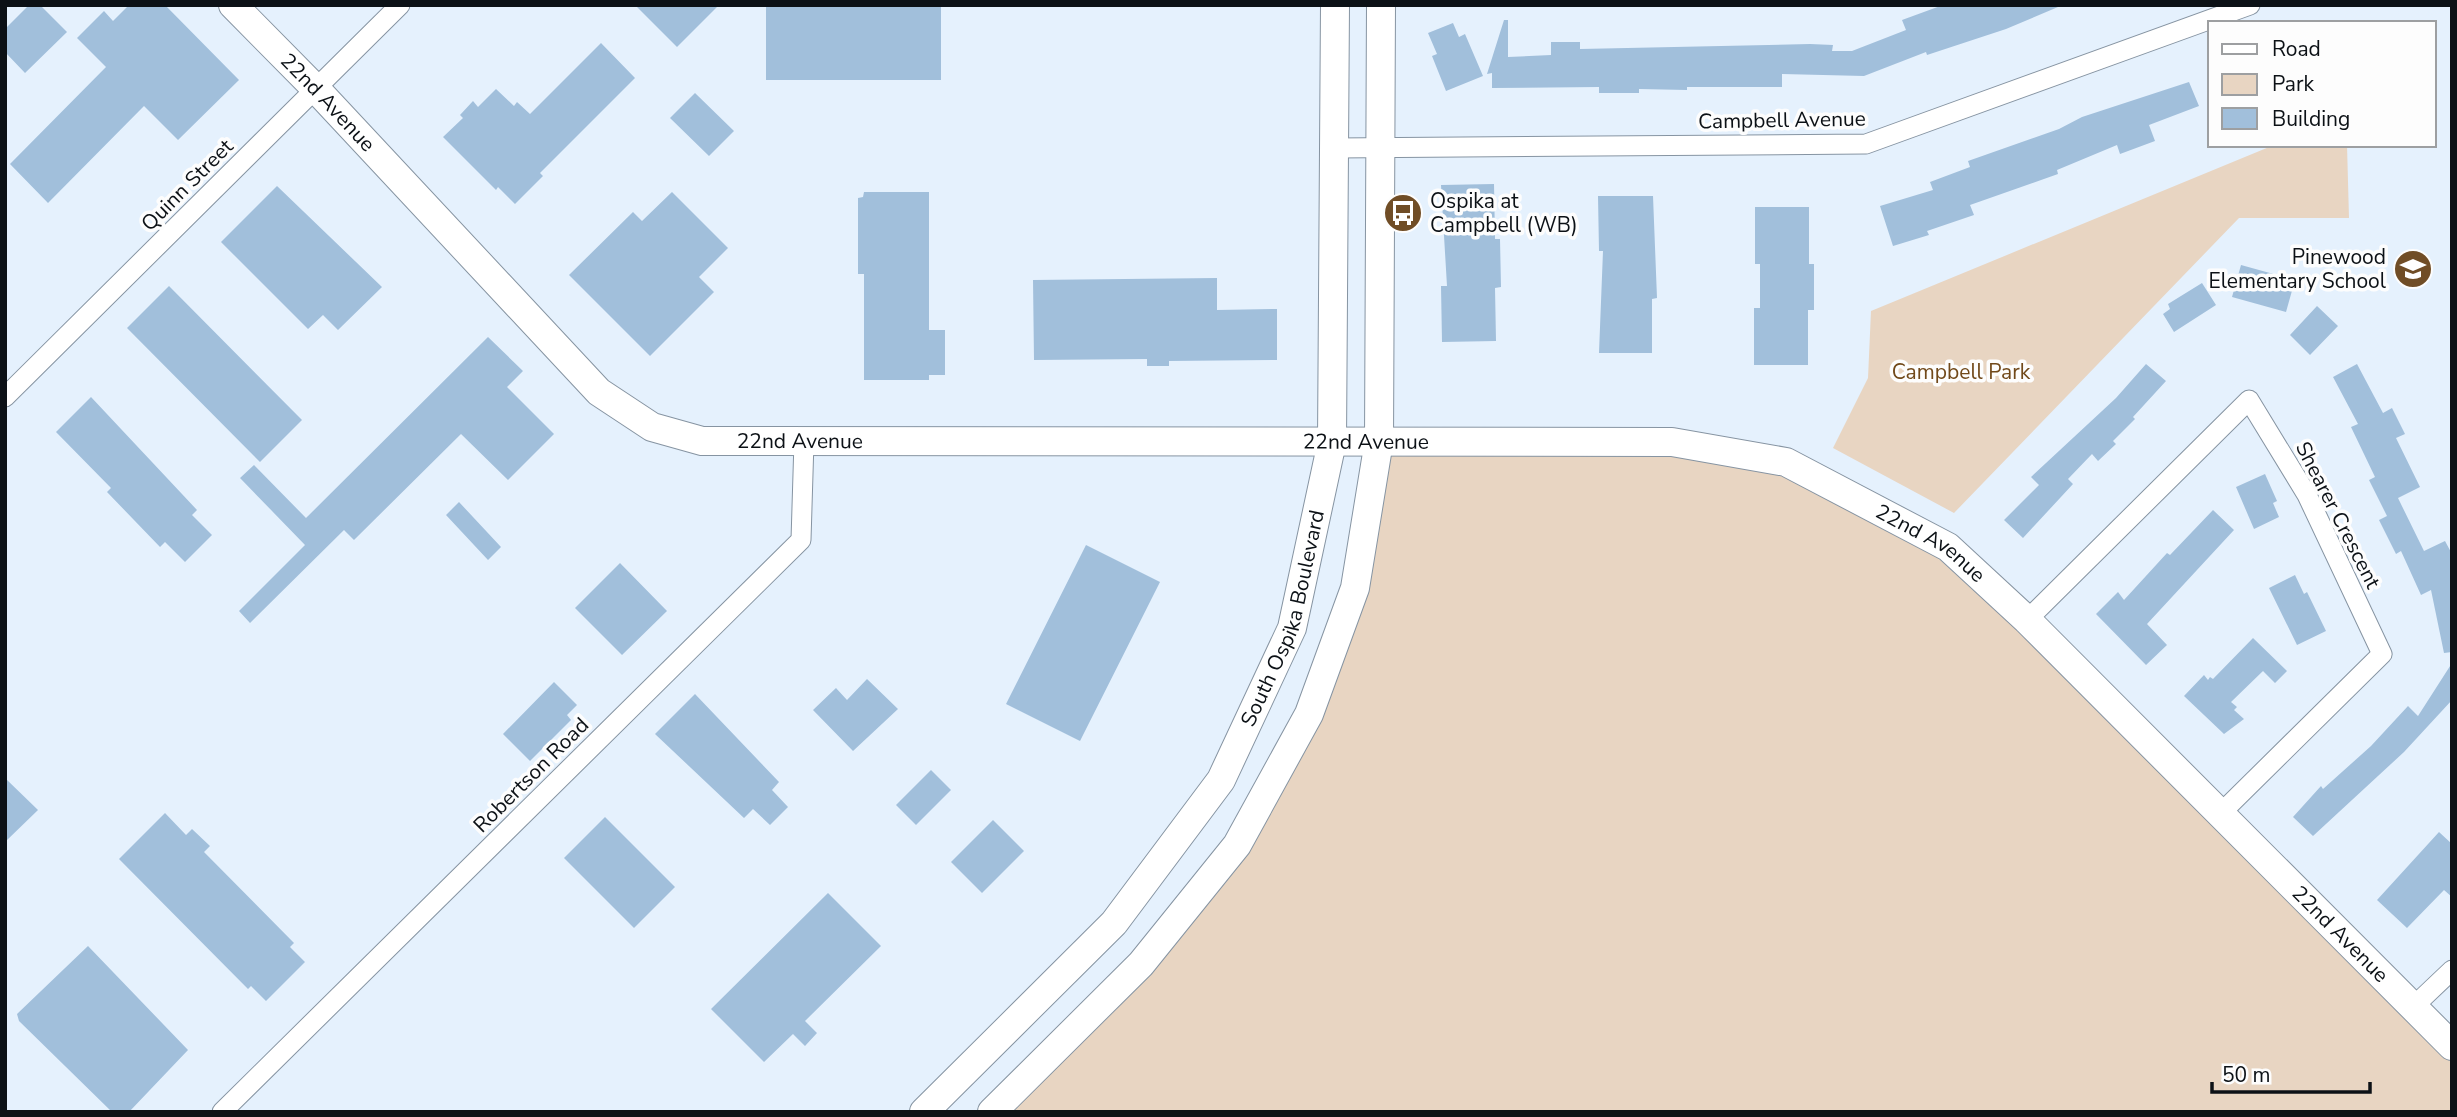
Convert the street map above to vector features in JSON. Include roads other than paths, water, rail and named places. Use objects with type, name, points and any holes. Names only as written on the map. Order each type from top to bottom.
[{"type":"street","name":"22nd Avenue","points":[[233,5],[316,89],[599,392],[652,427],[702,441],[1671,442],[1786,462],[1948,547],[2027,620],[2452,1046]]},
{"type":"street","name":"Quinn Street","points":[[5,397],[400,5]]},
{"type":"street","name":"South Ospika Boulevard","points":[[924,1112],[1114,923],[1221,780],[1292,628],[1332,442],[1335,5]]},
{"type":"street","points":[[992,1112],[1141,964],[1237,845],[1308,715],[1355,588],[1378,441],[1381,5]]},
{"type":"street","name":"Campbell Avenue","points":[[1335,148],[1866,144],[2209,12],[2250,5]]},
{"type":"street","name":"Shearer Crescent","points":[[2027,620],[2249,400],[2307,495],[2382,654],[2219,815]]},
{"type":"street","name":"Robertson Road","points":[[222,1112],[800,540],[804,441]]},
{"type":"street","points":[[2413,1007],[2452,970]]},
{"type":"place","name":"Ospika at Campbell (WB)","points":[[1403,213]]},
{"type":"place","name":"Pinewood Elementary School","points":[[2413,269]]},
{"type":"park label","name":"Campbell Park","points":[[1961,372]]}]
